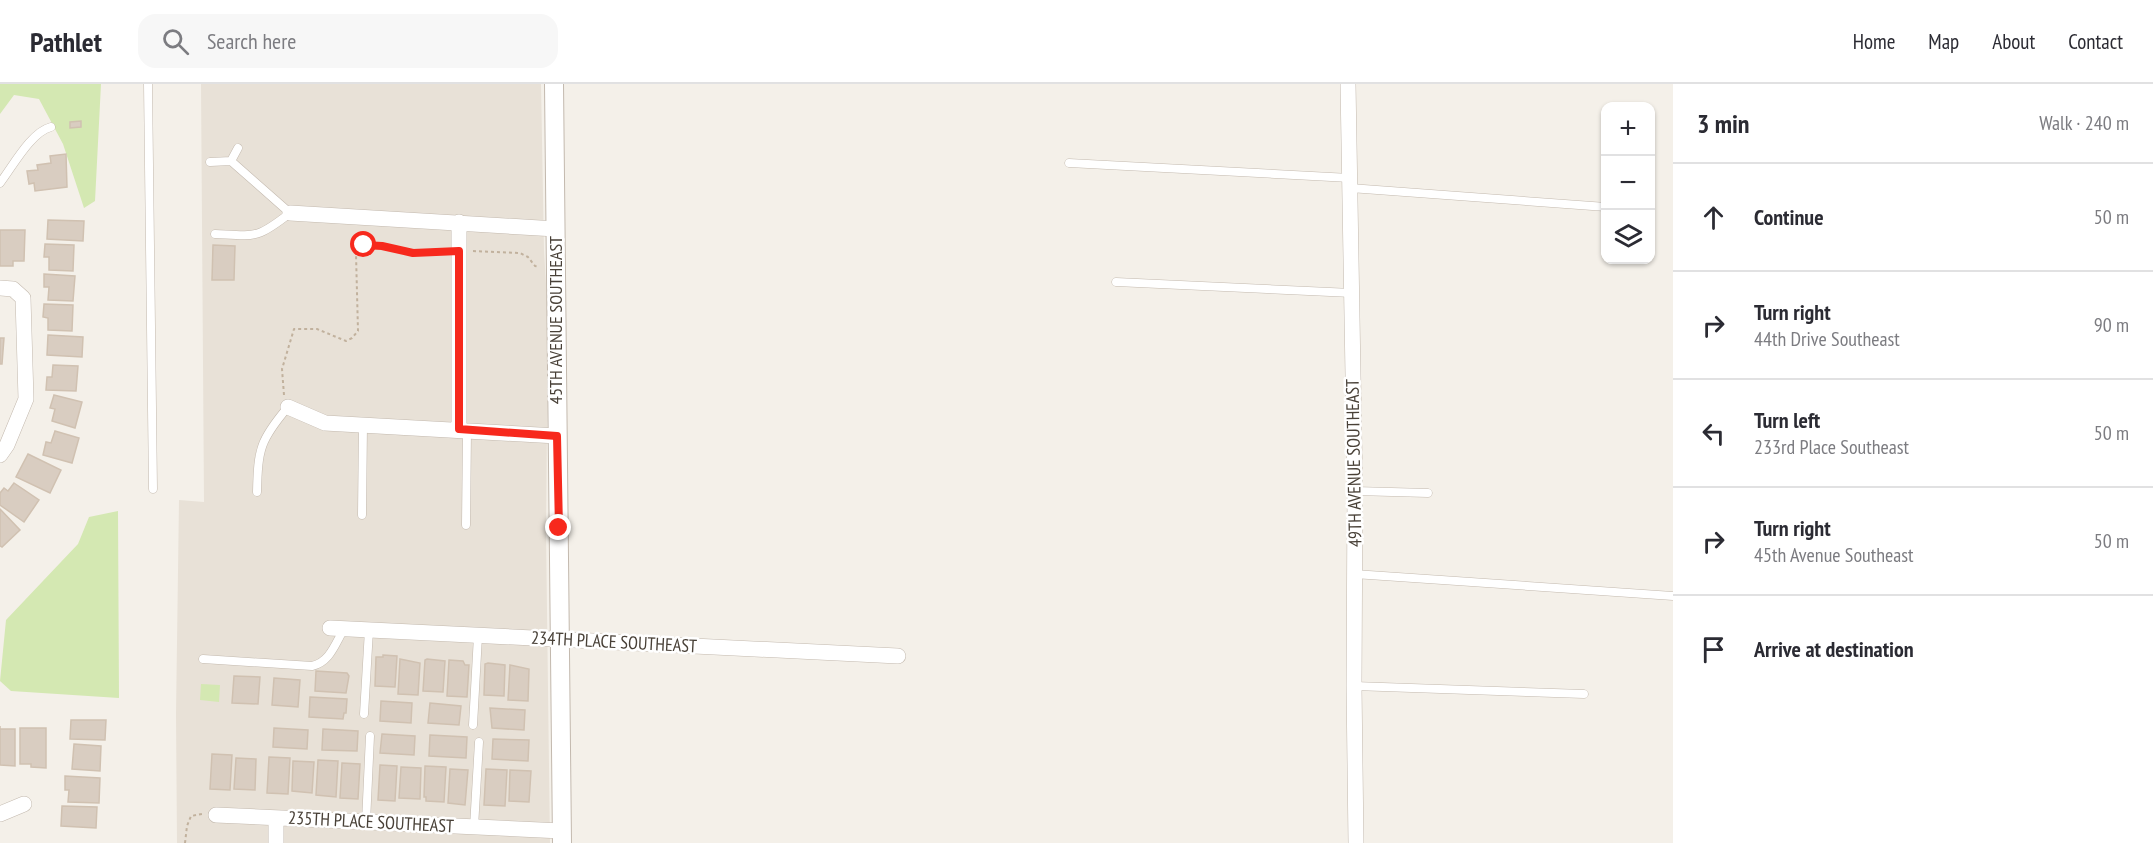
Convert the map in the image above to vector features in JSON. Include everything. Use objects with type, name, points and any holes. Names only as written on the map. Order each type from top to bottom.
[{"type":"street","name":"45TH AVENUE SOUTHEAST","points":[[554,84],[562,837]]},
{"type":"street","name":"49TH AVENUE SOUTHEAST","points":[[1348,84],[1355,491],[1356,843]]},
{"type":"street","points":[[290,213],[556,229]]},
{"type":"street","points":[[459,222],[463,429]]},
{"type":"street","points":[[0,288],[14,289],[23,298],[26,399],[7,445],[0,454]]},
{"type":"street","points":[[288,407],[325,423],[557,436]]},
{"type":"street","name":"234TH PLACE SOUTHEAST","points":[[337,629],[898,656]]},
{"type":"street","points":[[0,814],[24,804]]},
{"type":"street","name":"235TH PLACE SOUTHEAST","points":[[216,815],[474,827],[562,837]]},
{"type":"street","points":[[276,818],[276,843]]},
{"type":"lane","points":[[148,84],[153,489]]},
{"type":"lane","points":[[0,183],[35,136],[42,129],[51,127]]},
{"type":"lane","points":[[231,160],[238,148]]},
{"type":"lane","points":[[210,162],[231,160],[290,213],[268,231],[260,234],[252,236],[215,234]]},
{"type":"lane","points":[[1069,163],[1350,183],[1601,207]]},
{"type":"lane","points":[[1116,282],[1352,293]]},
{"type":"lane","points":[[257,492],[258,457],[262,441],[288,407]]},
{"type":"lane","points":[[362,515],[363,425]]},
{"type":"lane","points":[[463,429],[466,525]]},
{"type":"lane","points":[[1355,491],[1428,493]]},
{"type":"lane","points":[[1354,574],[1673,596]]},
{"type":"lane","points":[[203,659],[312,666],[326,659],[337,629]]},
{"type":"lane","points":[[364,714],[369,630]]},
{"type":"lane","points":[[473,725],[478,636]]},
{"type":"lane","points":[[1354,686],[1584,694]]},
{"type":"lane","points":[[366,822],[370,736]]},
{"type":"lane","points":[[474,827],[479,742]]},
{"type":"path","points":[[288,407],[282,392],[282,369],[294,329],[317,329],[346,341],[358,331],[356,254],[358,248],[364,245],[382,246],[413,253],[459,251],[520,253],[528,256],[538,267]]},
{"type":"path","points":[[185,843],[191,816],[204,813],[216,815]]},
{"type":"shaded area","points":[[201,84],[541,84],[544,250],[548,318],[546,532],[550,843],[177,843],[179,500],[204,502]]},
{"type":"green space","points":[[0,84],[101,84],[95,201],[84,208],[63,144],[39,99],[14,95],[0,114]]},
{"type":"green space","points":[[118,511],[119,698],[11,691],[0,681],[6,620],[78,544],[89,517]]},
{"type":"green space","points":[[201,684],[220,685],[219,702],[200,700]]},
{"type":"building","points":[[81,121],[81,127],[70,128],[70,122]]},
{"type":"building","points":[[66,154],[67,187],[35,191],[34,183],[29,184],[27,171],[38,170],[37,165],[51,163],[50,156]]},
{"type":"building","points":[[48,220],[84,221],[83,241],[47,239]]},
{"type":"building","points":[[0,230],[25,230],[24,261],[13,261],[13,266],[0,266]]},
{"type":"building","points":[[45,244],[74,245],[73,271],[49,270],[49,257],[44,257]]},
{"type":"building","points":[[213,245],[235,246],[234,280],[212,280]]},
{"type":"building","points":[[44,274],[75,276],[73,301],[48,300],[49,287],[44,287]]},
{"type":"building","points":[[44,304],[73,305],[72,331],[48,330],[48,318],[43,317]]},
{"type":"building","points":[[48,335],[83,337],[82,357],[47,355]]},
{"type":"building","points":[[0,338],[4,338],[2,364],[0,364]]},
{"type":"building","points":[[53,365],[78,366],[76,391],[46,390],[47,377],[52,377]]},
{"type":"building","points":[[54,395],[82,402],[75,428],[52,421],[55,409],[50,408]]},
{"type":"building","points":[[55,431],[79,438],[72,463],[43,455],[46,442],[51,443]]},
{"type":"building","points":[[28,454],[61,470],[50,493],[16,477]]},
{"type":"building","points":[[14,483],[39,500],[24,522],[0,505],[0,493],[4,488],[8,491]]},
{"type":"building","points":[[0,509],[20,530],[2,547],[0,546]]},
{"type":"building","points":[[383,655],[397,656],[395,687],[375,686],[376,657],[383,657]]},
{"type":"building","points":[[400,659],[420,663],[418,695],[398,694]]},
{"type":"building","points":[[425,660],[445,661],[443,692],[423,691]]},
{"type":"building","points":[[449,660],[463,661],[465,665],[469,665],[467,697],[447,696]]},
{"type":"building","points":[[485,664],[505,665],[504,696],[484,695]]},
{"type":"building","points":[[510,665],[529,669],[528,701],[508,700]]},
{"type":"building","points":[[316,671],[347,673],[349,676],[346,693],[315,691]]},
{"type":"building","points":[[234,676],[260,677],[258,704],[232,703]]},
{"type":"building","points":[[274,678],[300,680],[298,707],[272,705]]},
{"type":"building","points":[[310,697],[347,699],[343,719],[309,717]]},
{"type":"building","points":[[381,701],[412,703],[411,723],[380,721]]},
{"type":"building","points":[[430,703],[461,706],[459,725],[428,723]]},
{"type":"building","points":[[490,708],[525,710],[524,730],[492,728]]},
{"type":"building","points":[[71,720],[106,720],[105,740],[70,739]]},
{"type":"building","points":[[20,728],[46,728],[46,768],[20,764]]},
{"type":"building","points":[[274,728],[308,730],[307,749],[273,747]]},
{"type":"building","points":[[0,729],[15,729],[15,766],[0,765]]},
{"type":"building","points":[[323,729],[358,731],[357,751],[322,750]]},
{"type":"building","points":[[382,734],[415,736],[414,755],[380,753]]},
{"type":"building","points":[[430,735],[467,737],[466,758],[429,756]]},
{"type":"building","points":[[493,739],[529,740],[528,761],[492,759]]},
{"type":"building","points":[[74,744],[101,746],[100,771],[72,769]]},
{"type":"building","points":[[212,754],[232,755],[230,790],[210,789]]},
{"type":"building","points":[[269,757],[290,758],[288,794],[267,793]]},
{"type":"building","points":[[236,758],[256,759],[255,790],[234,789]]},
{"type":"building","points":[[318,760],[338,761],[336,797],[316,795]]},
{"type":"building","points":[[293,761],[314,762],[312,793],[292,791]]},
{"type":"building","points":[[342,763],[360,764],[358,799],[340,798]]},
{"type":"building","points":[[380,765],[397,766],[395,801],[378,800]]},
{"type":"building","points":[[425,766],[446,767],[444,802],[426,801],[424,797]]},
{"type":"building","points":[[401,767],[421,768],[420,799],[399,798]]},
{"type":"building","points":[[450,769],[468,770],[465,805],[448,803]]},
{"type":"building","points":[[486,769],[507,770],[505,806],[484,805]]},
{"type":"building","points":[[510,770],[531,771],[529,802],[509,801]]},
{"type":"building","points":[[65,776],[100,778],[99,803],[68,802],[69,790],[65,790]]},
{"type":"building","points":[[62,806],[97,807],[96,828],[61,826]]},
{"type":"route","points":[[364,245],[382,246],[413,253],[459,251],[459,429],[557,436],[559,528]]}]
